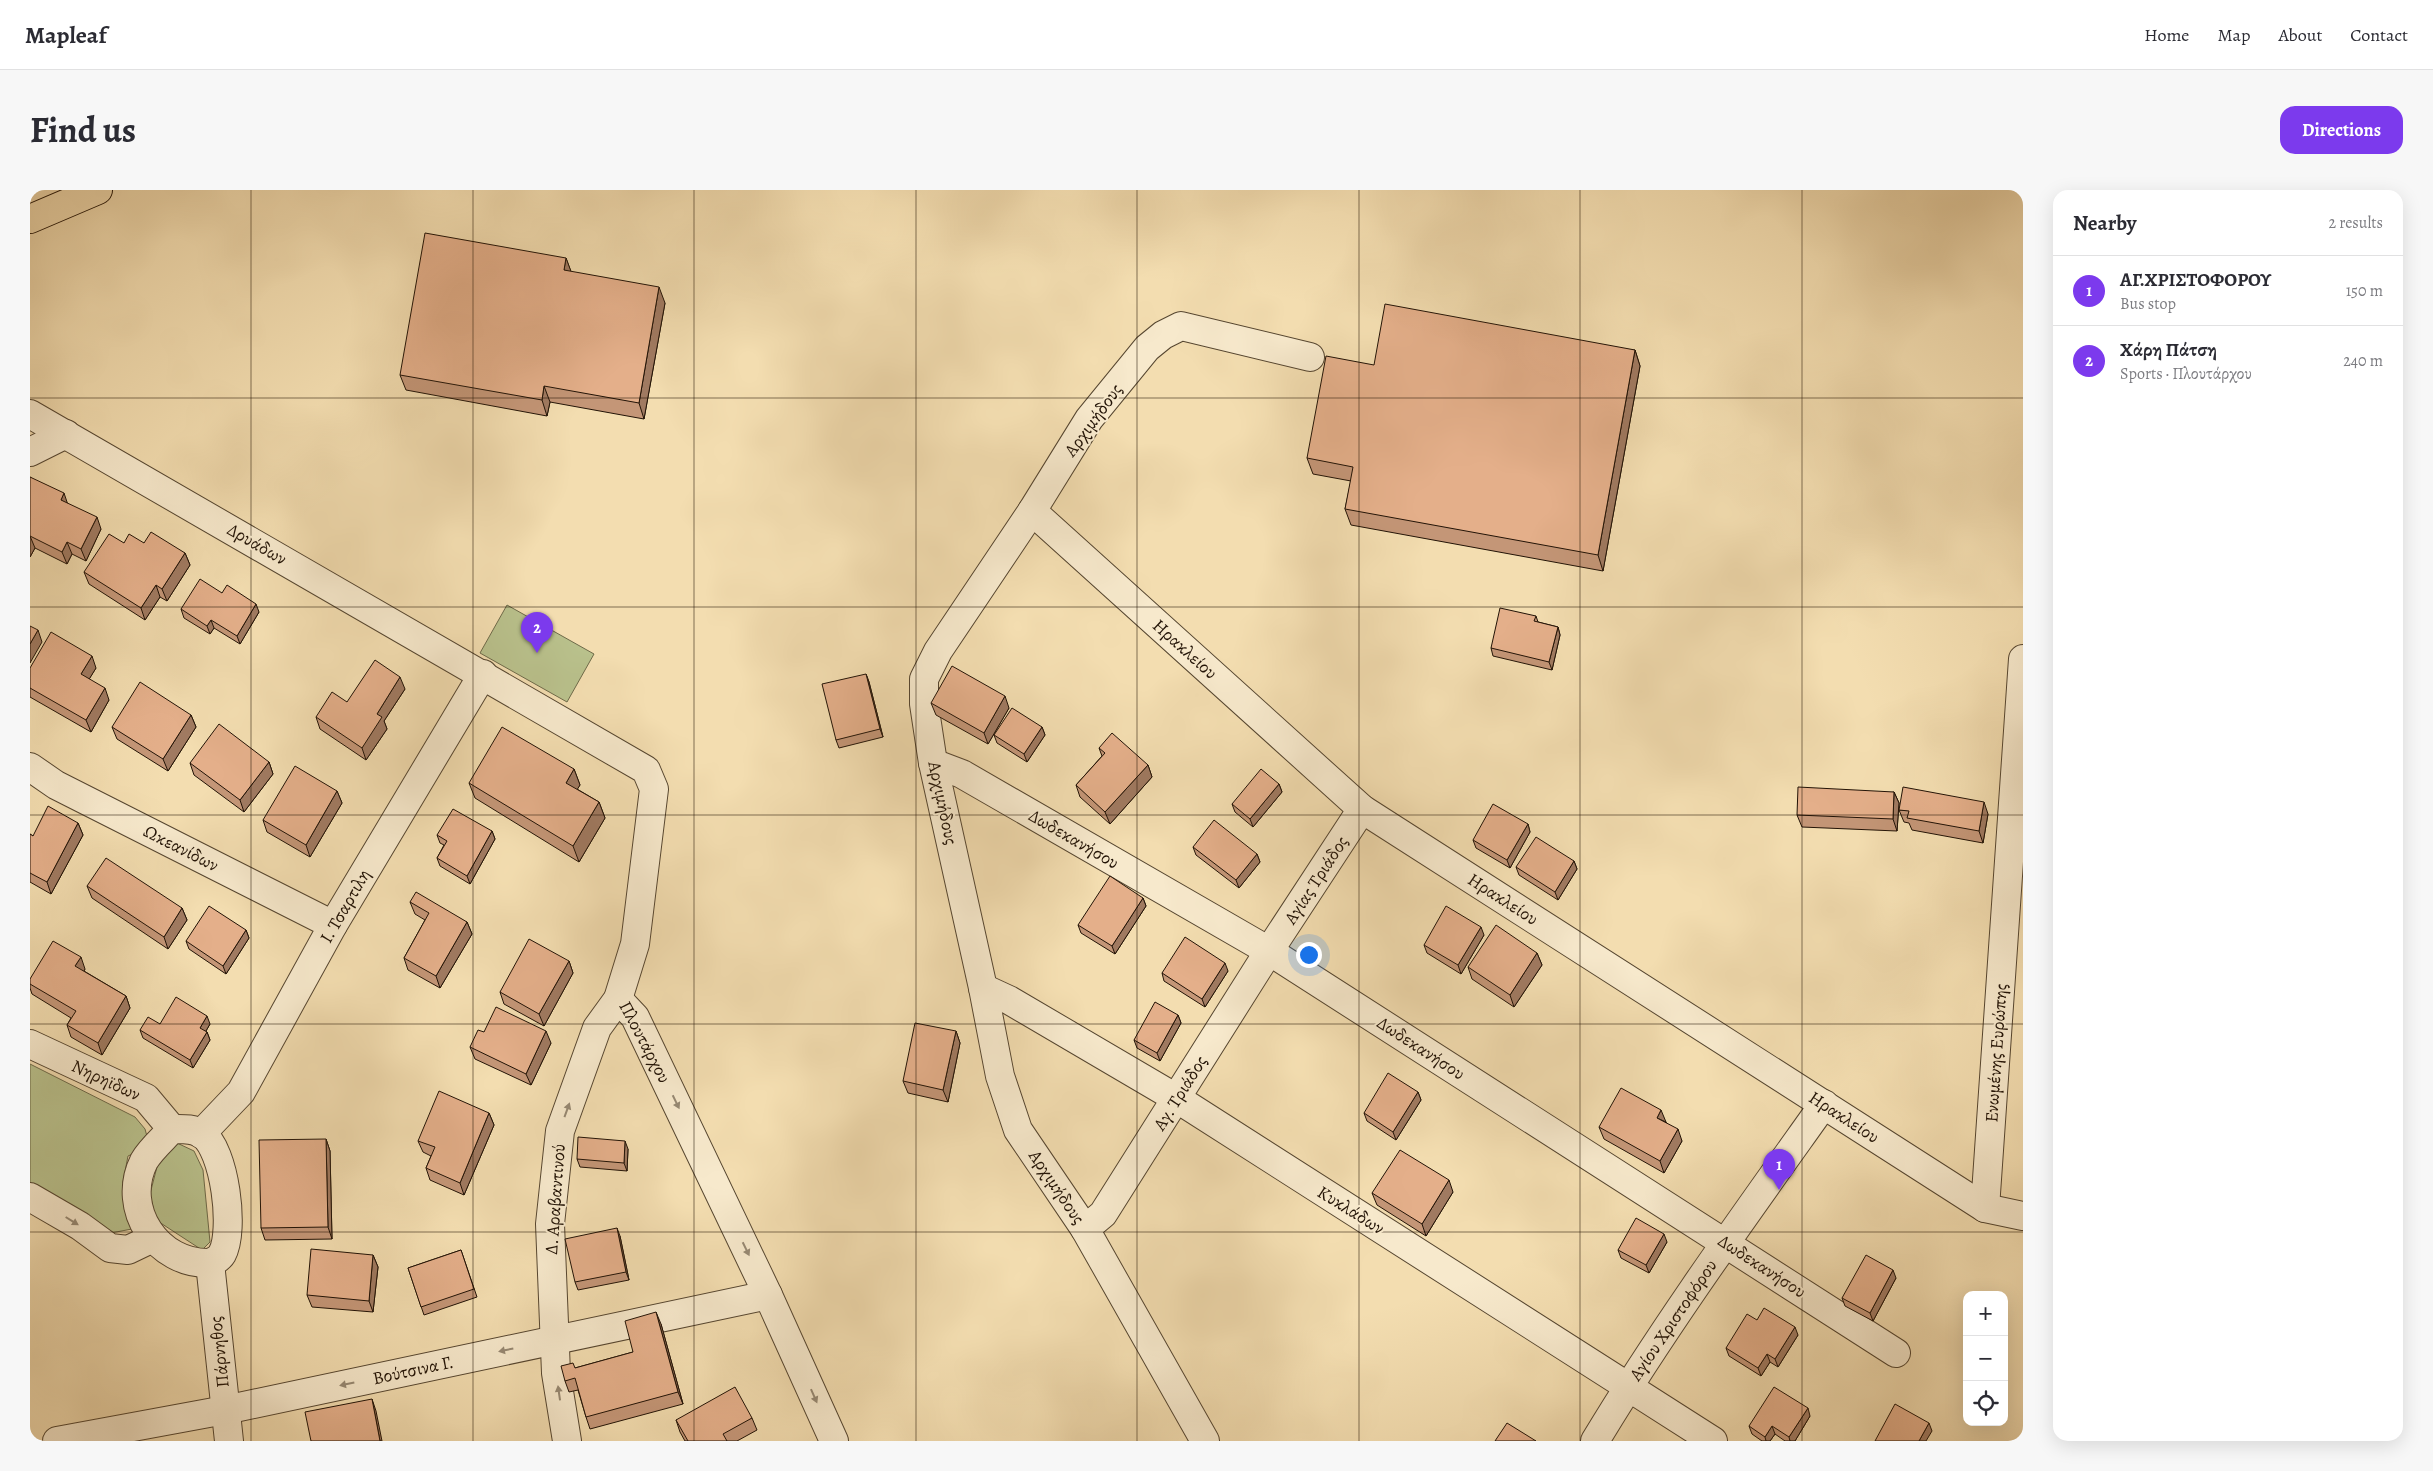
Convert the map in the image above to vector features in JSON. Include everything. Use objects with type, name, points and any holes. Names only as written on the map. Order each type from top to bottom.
[{"type":"main road","points":[[30,219],[98,190]]},
{"type":"street","name":"Αρχιμήδους","points":[[1205,1441],[1085,1229],[1018,1130],[1000,1076],[984,988],[933,763],[924,704],[924,679],[938,651],[1032,510],[1089,420],[1148,348],[1163,334],[1181,326],[1310,356]]},
{"type":"street","name":"Δρυάδων","points":[[30,414],[483,674]]},
{"type":"street","points":[[30,452],[66,434]]},
{"type":"street","name":"Ηρακλείου","points":[[1032,510],[1362,809],[1985,1208],[2023,1216]]},
{"type":"street","name":"Ενωμένης Ευρώπης","points":[[1985,1208],[2023,659]]},
{"type":"street","name":"Ι. Τσαρτιλη","points":[[202,1134],[241,1092],[333,925],[483,674]]},
{"type":"street","name":"Πλουτάρχου","points":[[483,674],[646,770],[654,789],[635,944],[618,999],[635,1017],[768,1295],[834,1441]]},
{"type":"street","name":"Δωδεκανήσου","points":[[933,763],[962,774],[1269,951],[1896,1353]]},
{"type":"street","name":"Ωκεανίδων","points":[[30,767],[56,785],[333,925]]},
{"type":"street","name":"Αγίας Τριάδος","points":[[1269,951],[1362,809]]},
{"type":"street","name":"Αγ. Τριάδος","points":[[1085,1229],[1103,1214],[1269,951]]},
{"type":"street","name":"Κυκλάδων","points":[[984,988],[1009,1000],[1176,1098],[1713,1441]]},
{"type":"street","name":"Δ. Αραβαντινού","points":[[567,1441],[556,1373],[550,1224],[560,1131],[597,1028],[618,999]]},
{"type":"street","name":"Νηρηϊδων","points":[[30,1044],[146,1098],[172,1130]]},
{"type":"street","name":"Αγίου Χριστοφόρου","points":[[1595,1441],[1628,1386],[1725,1242],[1824,1104]]},
{"type":"street","points":[[186,1129],[202,1134],[215,1150],[227,1203],[225,1245],[222,1255],[210,1263],[179,1258],[153,1238],[141,1219],[137,1190],[144,1162],[152,1150],[172,1130],[186,1129]]},
{"type":"street","points":[[30,1196],[80,1226],[110,1248],[128,1250],[153,1238]]},
{"type":"street","name":"Πάρνηθος","points":[[210,1263],[229,1441]]},
{"type":"street","name":"Βούτσινα Γ.","points":[[57,1441],[225,1410],[768,1295]]},
{"type":"green space","points":[[507,605],[594,654],[567,702],[480,653]]},
{"type":"green space","points":[[30,1064],[135,1117],[145,1129],[148,1140],[137,1152],[128,1156],[123,1182],[137,1228],[111,1233],[30,1186]]},
{"type":"green space","points":[[177,1143],[194,1151],[203,1170],[210,1242],[202,1250],[156,1220],[150,1194],[159,1159]]},
{"type":"building","points":[[425,233],[566,258],[564,270],[659,287],[639,403],[544,386],[542,400],[400,375]]},
{"type":"building","points":[[1385,304],[1635,350],[1598,555],[1345,509],[1353,467],[1307,458],[1326,356],[1374,365]]},
{"type":"building","points":[[30,477],[64,493],[61,500],[97,517],[81,549],[67,542],[62,552],[30,536]]},
{"type":"building","points":[[151,532],[185,553],[162,589],[156,585],[141,608],[84,572],[109,534],[124,543],[129,534],[144,543]]},
{"type":"building","points":[[200,579],[222,593],[227,585],[256,604],[237,636],[211,620],[207,626],[181,609]]},
{"type":"building","points":[[1500,608],[1536,616],[1534,621],[1558,627],[1549,662],[1491,648]]},
{"type":"building","points":[[30,626],[38,630],[30,644]]},
{"type":"building","points":[[51,632],[92,656],[81,674],[105,688],[86,720],[30,688],[30,668]]},
{"type":"building","points":[[375,660],[400,677],[377,714],[382,717],[362,748],[316,717],[332,692],[347,702]]},
{"type":"building","points":[[952,666],[1005,696],[984,733],[931,703]]},
{"type":"building","points":[[866,674],[880,729],[836,740],[822,684]]},
{"type":"building","points":[[140,682],[191,715],[163,759],[112,727]]},
{"type":"building","points":[[1012,708],[1042,727],[1024,754],[994,735]]},
{"type":"building","points":[[219,724],[269,762],[240,800],[190,763]]},
{"type":"building","points":[[502,727],[574,769],[566,783],[599,802],[573,846],[469,783]]},
{"type":"building","points":[[1112,733],[1148,765],[1105,812],[1076,785],[1105,753],[1099,748]]},
{"type":"building","points":[[295,766],[337,791],[306,845],[263,820]]},
{"type":"building","points":[[1261,769],[1279,784],[1250,819],[1232,804]]},
{"type":"building","points":[[1798,787],[1894,792],[1893,819],[1797,815]]},
{"type":"building","points":[[1903,787],[1984,802],[1979,831],[1907,818],[1909,811],[1899,810]]},
{"type":"building","points":[[1493,804],[1528,824],[1507,860],[1473,840]]},
{"type":"building","points":[[48,806],[78,823],[47,882],[30,873],[30,834],[33,836]]},
{"type":"building","points":[[453,809],[492,831],[467,876],[437,858],[447,841],[437,835]]},
{"type":"building","points":[[1214,820],[1257,854],[1236,880],[1193,847]]},
{"type":"building","points":[[1536,837],[1574,861],[1555,892],[1516,867]]},
{"type":"building","points":[[106,858],[182,908],[164,937],[87,886]]},
{"type":"building","points":[[1110,876],[1143,898],[1112,946],[1078,925]]},
{"type":"building","points":[[416,892],[467,922],[436,976],[404,958],[429,913],[410,902]]},
{"type":"building","points":[[209,906],[246,930],[223,966],[186,941]]},
{"type":"building","points":[[1446,906],[1481,927],[1458,965],[1424,945]]},
{"type":"building","points":[[1496,925],[1537,953],[1510,995],[1468,967]]},
{"type":"building","points":[[1185,937],[1225,963],[1202,999],[1162,973]]},
{"type":"building","points":[[529,939],[569,961],[539,1014],[500,992]]},
{"type":"building","points":[[53,941],[81,957],[75,966],[126,996],[98,1043],[67,1025],[76,1011],[30,984],[30,979]]},
{"type":"building","points":[[176,997],[207,1016],[200,1028],[207,1032],[190,1060],[140,1030],[148,1017],[160,1024]]},
{"type":"building","points":[[1155,1002],[1178,1015],[1157,1053],[1134,1040]]},
{"type":"building","points":[[496,1007],[546,1031],[526,1074],[470,1047],[478,1030],[484,1032]]},
{"type":"building","points":[[915,1023],[956,1031],[943,1090],[903,1081]]},
{"type":"building","points":[[1388,1073],[1418,1092],[1393,1132],[1364,1113]]},
{"type":"building","points":[[1621,1088],[1661,1110],[1657,1118],[1678,1129],[1660,1161],[1599,1127]]},
{"type":"building","points":[[439,1091],[489,1113],[460,1183],[426,1168],[435,1147],[418,1141]]},
{"type":"building","points":[[578,1137],[625,1141],[624,1163],[577,1159]]},
{"type":"building","points":[[326,1139],[328,1227],[261,1228],[259,1140]]},
{"type":"building","points":[[1400,1150],[1449,1180],[1422,1224],[1372,1193]]},
{"type":"building","points":[[1636,1218],[1664,1234],[1646,1265],[1618,1250]]},
{"type":"building","points":[[617,1228],[626,1272],[575,1282],[565,1239]]},
{"type":"building","points":[[311,1249],[373,1255],[369,1301],[307,1295]]},
{"type":"building","points":[[461,1250],[474,1289],[421,1307],[408,1268]]},
{"type":"building","points":[[1866,1255],[1893,1270],[1870,1313],[1842,1298]]},
{"type":"building","points":[[1764,1308],[1795,1327],[1775,1359],[1767,1354],[1758,1368],[1726,1348],[1747,1314],[1757,1320]]},
{"type":"building","points":[[656,1312],[678,1392],[586,1417],[575,1378],[565,1381],[561,1366],[573,1363],[575,1368],[633,1352],[625,1321]]},
{"type":"building","points":[[735,1387],[752,1418],[723,1434],[727,1441],[688,1441],[676,1420]]},
{"type":"building","points":[[1774,1387],[1808,1408],[1789,1437],[1772,1426],[1765,1437],[1749,1426]]},
{"type":"building","points":[[372,1399],[380,1441],[311,1441],[305,1412]]},
{"type":"building","points":[[1895,1404],[1929,1423],[1919,1441],[1875,1441]]},
{"type":"building","points":[[1507,1423],[1536,1441],[1495,1441]]},
{"type":"place","name":"Χάρη Πάτση","points":[[537,653]]},
{"type":"place","name":"ΑΓ.ΧΡΙΣΤΟΦΟΡΟΥ","points":[[1779,1190]]}]
